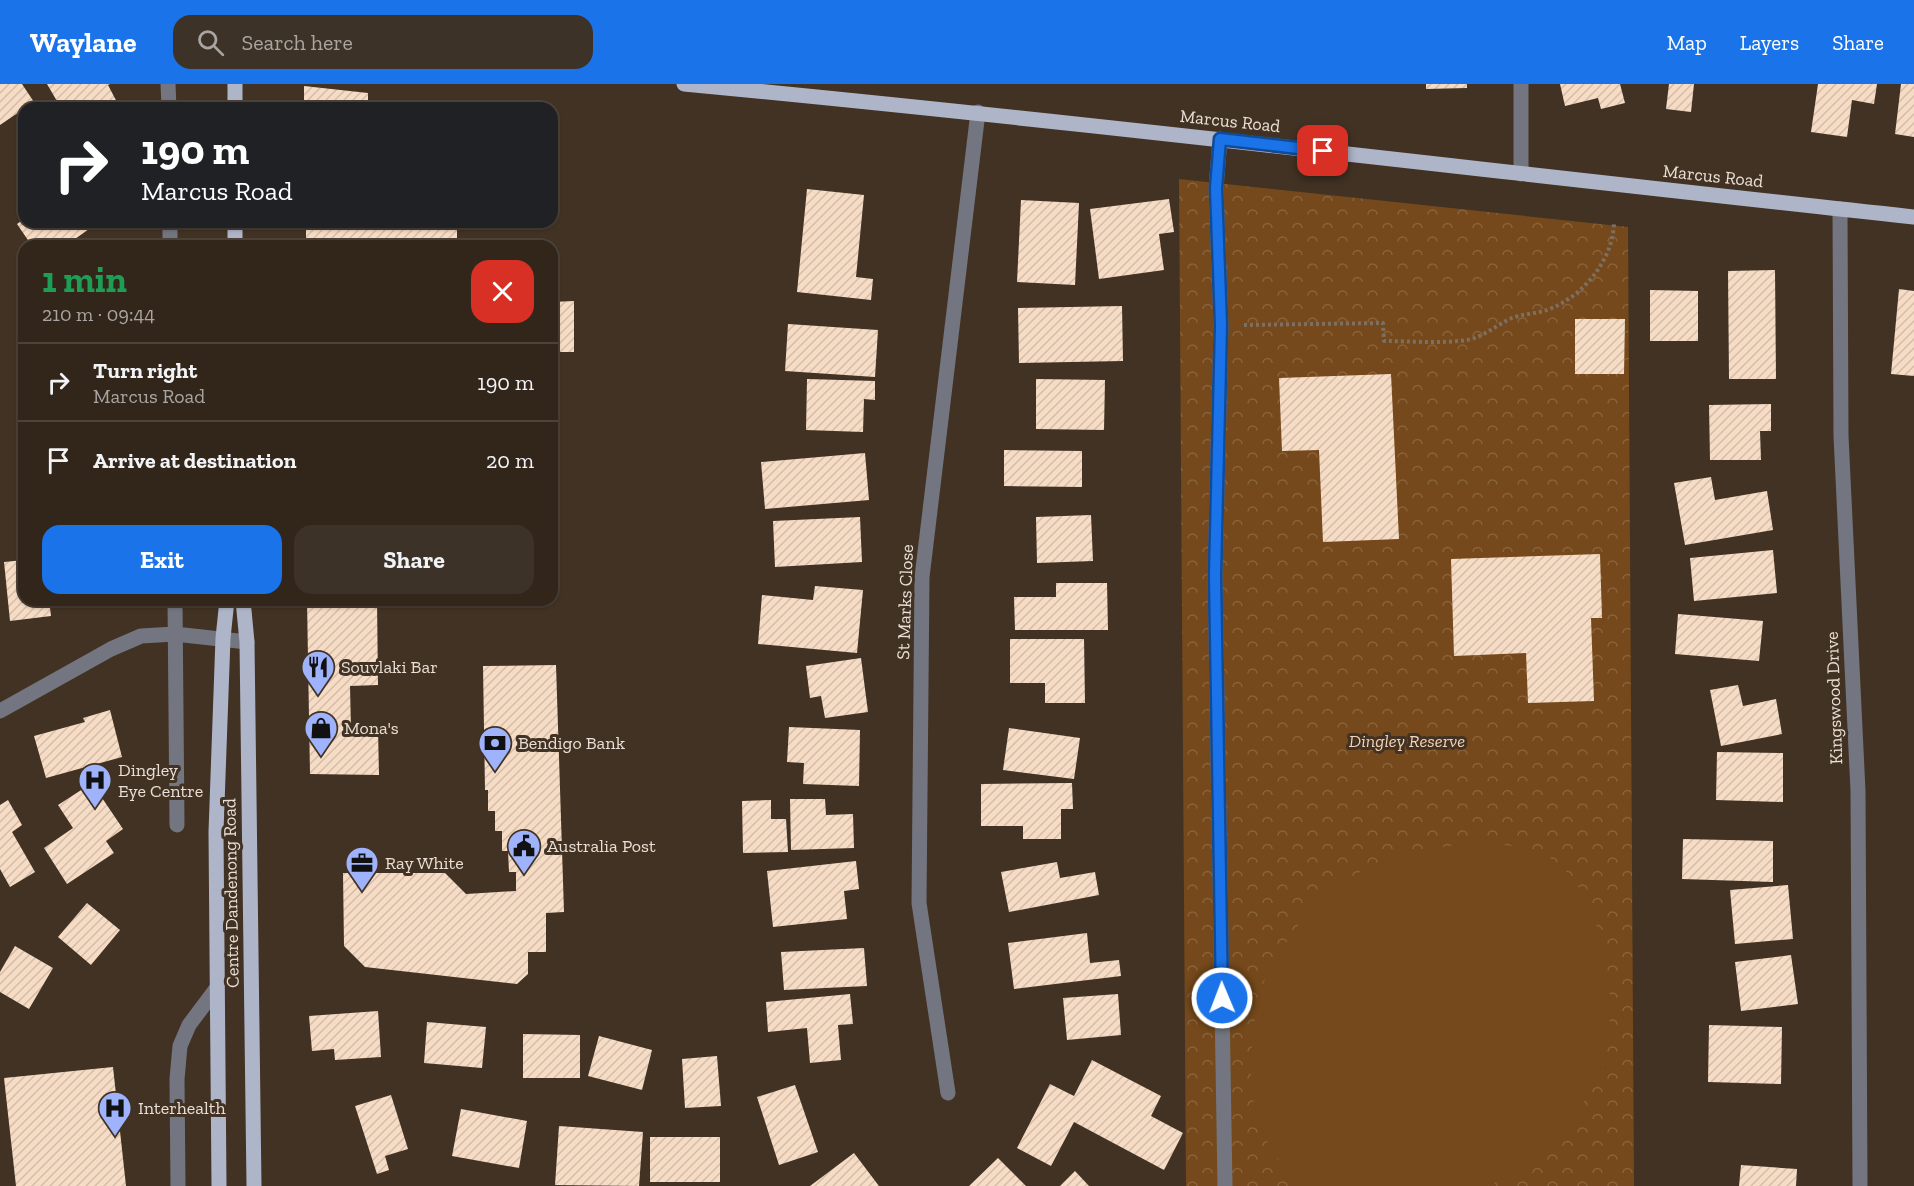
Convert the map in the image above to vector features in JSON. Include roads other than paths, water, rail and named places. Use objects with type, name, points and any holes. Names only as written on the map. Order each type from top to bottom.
[{"type":"main road","points":[[235,84],[235,102]]},
{"type":"main road","name":"Marcus Road","points":[[684,84],[978,112],[1914,217]]},
{"type":"main road","name":"Centre Dandenong Road","points":[[219,1186],[216,832],[223,638],[226,606]]},
{"type":"main road","name":"Centre Dandenong Road","points":[[244,606],[247,642],[254,1186]]},
{"type":"street","points":[[168,84],[169,102]]},
{"type":"street","points":[[1521,84],[1521,174]]},
{"type":"street","name":"St Marks Close","points":[[948,1093],[920,903],[922,577],[978,112]]},
{"type":"street","points":[[1220,139],[1216,188],[1221,325],[1215,575],[1225,1186]]},
{"type":"street","name":"Kingswood Drive","points":[[1840,209],[1841,436],[1858,791],[1860,1186]]},
{"type":"street","points":[[175,606],[177,825]]},
{"type":"street","points":[[0,711],[141,636],[175,634],[247,642]]},
{"type":"street","name":"Centre Dandenong Road","points":[[178,1186],[177,1080],[180,1046],[189,1025],[216,989]]},
{"type":"place","name":"Souvlaki Bar","points":[[318,696]]},
{"type":"place","name":"Mona's","points":[[321,757]]},
{"type":"place","name":"Bendigo Bank","points":[[495,772]]},
{"type":"place","name":"Dingley Eye Centre","points":[[95,809]]},
{"type":"place","name":"Australia Post","points":[[524,875]]},
{"type":"place","name":"Ray White","points":[[362,892]]},
{"type":"place","name":"Interhealth","points":[[115,1137]]},
{"type":"park label","name":"Dingley Reserve","points":[[1407,741]]}]
